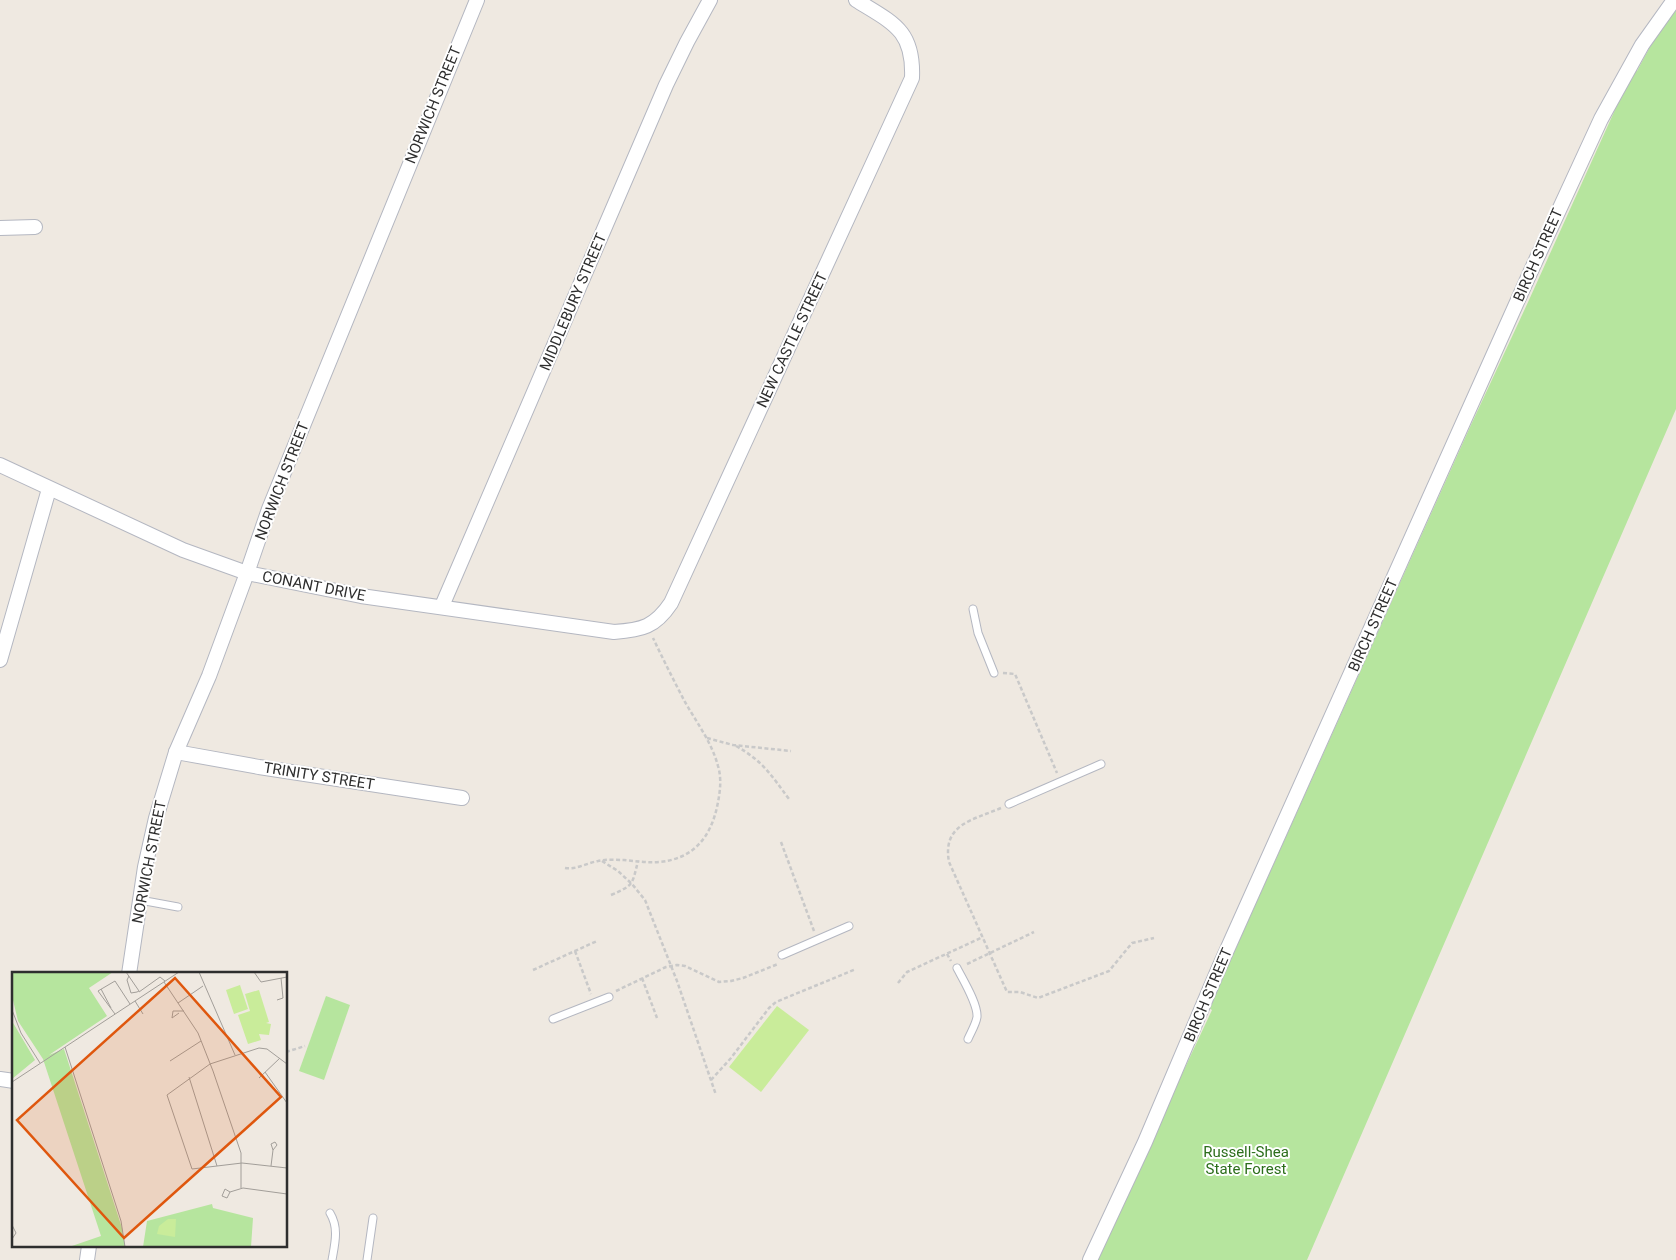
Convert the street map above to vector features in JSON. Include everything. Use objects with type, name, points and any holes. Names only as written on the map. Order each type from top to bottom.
[{"type":"street","name":"NORWICH STREET","points":[[129,972],[140,900],[156,818],[176,752],[208,676],[247,574],[269,509],[477,0]]},
{"type":"street","name":"MIDDLEBURY STREET","points":[[442,606],[666,85],[686,42],[710,0]]},
{"type":"street","name":"NEW CASTLE STREET","points":[[647,626],[662,617],[671,603],[912,78],[912,60],[908,44],[899,29],[856,0]]},
{"type":"street","name":"BIRCH STREET","points":[[1090,1260],[1145,1142],[1226,952],[1530,273],[1601,119],[1642,45],[1674,0]]},
{"type":"street","points":[[0,228],[35,228]]},
{"type":"street","name":"CONANT DRIVE","points":[[0,465],[183,550],[247,574],[361,596],[442,606],[614,632],[631,631],[647,626]]},
{"type":"street","points":[[0,660],[49,489]]},
{"type":"street","name":"TRINITY STREET","points":[[176,752],[259,767],[462,798]]},
{"type":"lane","points":[[973,609],[978,633],[994,673]]},
{"type":"lane","points":[[1009,804],[1101,764]]},
{"type":"lane","points":[[140,900],[178,907]]},
{"type":"lane","points":[[782,954],[849,926]]},
{"type":"lane","points":[[957,968],[977,1014],[976,1022],[968,1039]]},
{"type":"lane","points":[[553,1019],[609,997]]},
{"type":"lane","points":[[330,1214],[335,1222],[336,1232],[332,1260]]},
{"type":"lane","points":[[367,1260],[373,1218]]},
{"type":"path","points":[[565,868],[572,869],[600,860],[658,862],[683,856],[705,839],[710,829],[720,795],[719,767],[706,738],[685,702],[647,626]]},
{"type":"path","points":[[994,673],[1014,674],[1060,782]]},
{"type":"path","points":[[706,738],[734,744],[792,751]]},
{"type":"path","points":[[734,744],[761,762],[789,799]]},
{"type":"path","points":[[1009,804],[962,825],[954,831],[948,840],[947,851],[949,862],[1007,992],[1020,992],[1038,998],[1109,971],[1132,943],[1154,938]]},
{"type":"path","points":[[781,842],[817,940]]},
{"type":"path","points":[[600,860],[618,871],[645,900],[672,966],[716,1095]]},
{"type":"path","points":[[611,895],[628,888],[632,884],[638,861]]},
{"type":"path","points":[[974,961],[1034,932]]},
{"type":"path","points":[[898,983],[908,972],[983,937]]},
{"type":"path","points":[[533,970],[597,941]]},
{"type":"path","points":[[575,951],[594,1002]]},
{"type":"path","points":[[609,997],[617,989],[672,966],[685,966],[719,982],[732,981],[778,964],[782,954]]},
{"type":"path","points":[[710,1080],[731,1058],[769,1008],[776,1002],[856,969]]},
{"type":"path","points":[[642,978],[657,1018]]},
{"type":"path","points":[[288,1051],[305,1046]]},
{"type":"green space","name":"Russell-Shea State Forest","points":[[1676,7],[1676,409],[1307,1260],[1098,1260],[1212,1010],[1209,1008],[1470,427],[1633,70],[1637,71],[1653,41]]},
{"type":"green space","points":[[326,996],[350,1005],[324,1080],[299,1071]]},
{"type":"green space","points":[[777,1006],[809,1030],[761,1092],[729,1067]]}]
